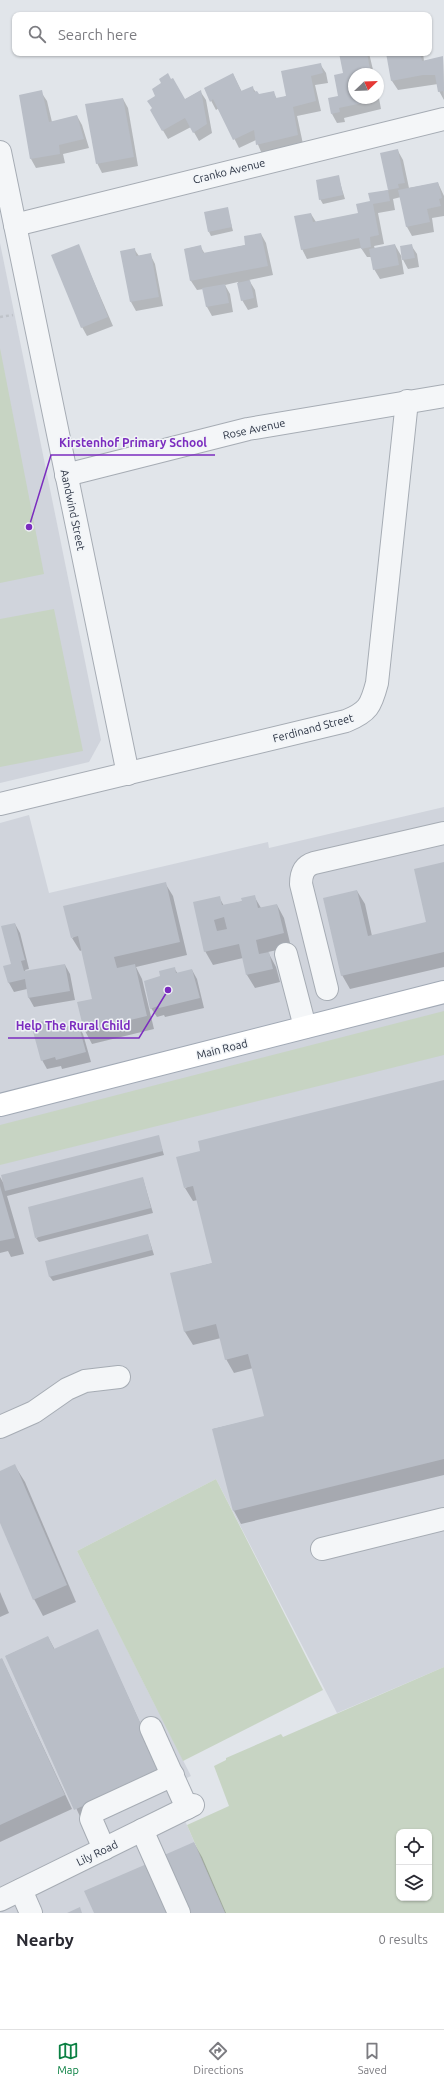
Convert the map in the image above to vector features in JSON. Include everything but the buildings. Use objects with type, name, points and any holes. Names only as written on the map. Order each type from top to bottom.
[{"type":"main road","name":"Main Road","points":[[0,1105],[444,992]]},
{"type":"street","name":"Cranko Avenue","points":[[15,225],[444,119]]},
{"type":"street","name":"Aandwind Street","points":[[0,152],[128,774]]},
{"type":"street","name":"Rose Avenue","points":[[66,475],[248,429],[444,396]]},
{"type":"street","name":"Ferdinand Street","points":[[0,804],[346,721],[358,716],[366,710],[372,703],[377,683],[407,402]]},
{"type":"street","points":[[327,989],[301,884],[302,872],[305,868],[314,862],[444,833]]},
{"type":"street","points":[[286,954],[305,1027]]},
{"type":"street","points":[[0,1427],[34,1412],[66,1390],[85,1381],[119,1377]]},
{"type":"street","points":[[322,1549],[444,1519]]},
{"type":"street","points":[[104,1849],[91,1819],[92,1812],[173,1775],[151,1728]]},
{"type":"street","name":"Lily Road","points":[[0,1900],[190,1806],[173,1775]]},
{"type":"street","points":[[142,1830],[179,1913]]},
{"type":"street","points":[[21,1890],[30,1913]]},
{"type":"path","points":[[0,317],[19,314]]},
{"type":"shaded area","points":[[0,243],[101,740],[89,762],[0,783]]},
{"type":"shaded area","points":[[444,807],[444,1667],[337,1713],[216,1479],[77,1551],[191,1776],[170,1786],[225,1913],[0,1913],[0,823],[29,815],[49,893],[268,842],[269,848]]},
{"type":"green space","points":[[0,348],[44,574],[0,583]]},
{"type":"green space","points":[[54,609],[83,751],[0,767],[0,619]]},
{"type":"green space","points":[[444,1011],[444,1055],[0,1165],[0,1125]]},
{"type":"green space","points":[[216,1479],[323,1690],[183,1761],[77,1551]]},
{"type":"green space","points":[[444,1667],[444,1913],[225,1913],[187,1825],[229,1806],[214,1766],[226,1760],[226,1758],[281,1734],[283,1737]]},
{"type":"place","name":"Kirstenhof Primary School","points":[[29,527]]},
{"type":"place","name":"Help The Rural Child","points":[[168,990]]}]
